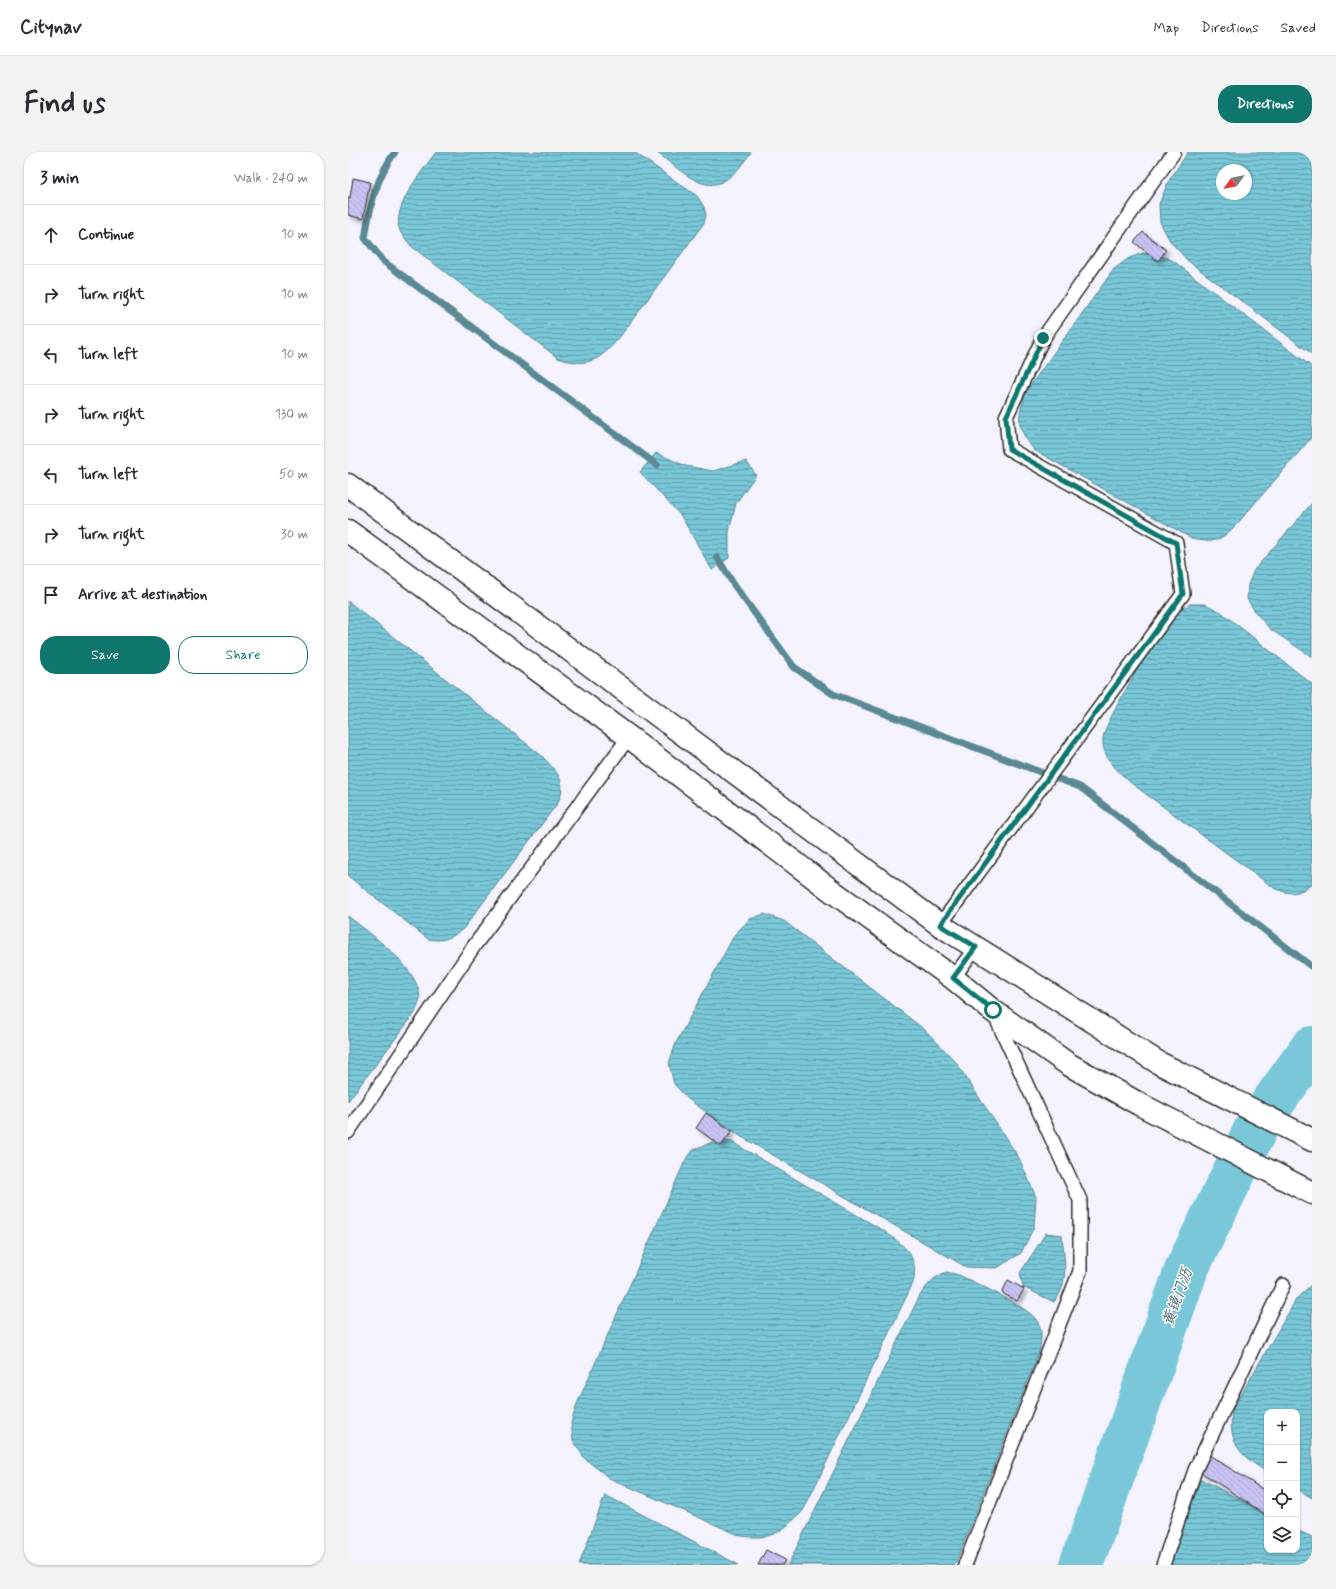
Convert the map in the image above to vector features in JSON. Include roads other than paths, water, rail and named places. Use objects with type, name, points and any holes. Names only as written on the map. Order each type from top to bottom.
[{"type":"main road","points":[[348,486],[940,925],[1092,1020],[1159,1064],[1312,1140]]},
{"type":"main road","points":[[348,531],[629,737],[832,891],[953,978],[993,1010],[1068,1064],[1139,1104],[1312,1193]]},
{"type":"lane","points":[[940,925],[1183,594],[1176,543],[1009,449],[1006,417],[1043,338],[1174,152]]},
{"type":"lane","points":[[348,1132],[474,946],[629,737]]},
{"type":"lane","points":[[953,978],[976,947]]},
{"type":"lane","points":[[965,1565],[1080,1271],[1080,1200],[993,1010]]},
{"type":"lane","points":[[1163,1565],[1195,1470],[1283,1285]]},
{"type":"water","points":[[436,152],[634,152],[697,196],[704,207],[706,215],[704,223],[612,346],[599,357],[592,360],[585,362],[568,361],[558,358],[411,246],[401,233],[399,228],[399,218],[405,198],[410,188]]},
{"type":"water","points":[[656,152],[751,152],[738,169],[727,179],[716,184],[705,184],[683,173]]},
{"type":"water","points":[[1188,152],[1312,152],[1312,354],[1188,261],[1170,241],[1160,222],[1159,204],[1168,182]]},
{"type":"water","points":[[1143,253],[1156,254],[1172,260],[1312,367],[1312,437],[1237,524],[1217,540],[1206,541],[1191,538],[1034,450],[1023,434],[1021,428],[1021,408],[1027,390],[1114,269],[1129,258]]},
{"type":"water","points":[[656,453],[686,466],[713,471],[746,461],[756,475],[736,503],[729,532],[729,558],[712,570],[681,516],[640,472]]},
{"type":"water","points":[[1312,503],[1312,657],[1270,629],[1256,613],[1247,599],[1248,585],[1254,570]]},
{"type":"water","points":[[348,601],[542,756],[557,772],[560,778],[562,789],[557,804],[464,928],[448,938],[439,940],[428,939],[348,876]]},
{"type":"water","points":[[1190,604],[1205,604],[1221,612],[1312,684],[1312,884],[1298,892],[1289,893],[1274,888],[1131,783],[1111,763],[1105,751],[1103,738],[1105,730],[1131,681],[1168,620]]},
{"type":"water","points":[[764,914],[784,921],[925,1030],[955,1061],[1019,1158],[1036,1197],[1034,1227],[1021,1253],[997,1268],[966,1267],[740,1136],[688,1099],[674,1084],[669,1063],[676,1043],[735,934],[750,919]]},
{"type":"water","points":[[348,916],[392,952],[403,963],[418,986],[420,998],[415,1013],[348,1101]]},
{"type":"water","points":[[718,1140],[732,1142],[884,1231],[898,1241],[908,1252],[912,1258],[915,1274],[913,1283],[803,1511],[782,1530],[769,1536],[761,1537],[741,1536],[609,1478],[584,1458],[573,1440],[571,1423],[577,1404],[685,1161],[694,1149]]},
{"type":"water","points":[[1046,1233],[1062,1235],[1065,1261],[1064,1279],[1059,1295],[1054,1302],[1023,1287],[1020,1273]]},
{"type":"water","points":[[947,1272],[959,1275],[978,1284],[1024,1309],[1037,1321],[1041,1335],[1040,1349],[955,1565],[788,1565],[919,1297],[931,1282],[938,1276]]},
{"type":"water","points":[[1312,1284],[1312,1498],[1300,1491],[1300,1409],[1264,1409],[1264,1470],[1249,1460],[1238,1447],[1234,1440],[1231,1421],[1232,1410],[1297,1298]]},
{"type":"water","points":[[1201,1479],[1264,1512],[1264,1553],[1300,1553],[1300,1531],[1312,1537],[1312,1565],[1169,1565]]},
{"type":"water","points":[[605,1495],[737,1564],[738,1565],[579,1565]]},
{"type":"waterway","points":[[395,152],[378,182],[369,215],[365,238],[383,261],[657,465]]},
{"type":"waterway","points":[[717,557],[734,585],[794,667],[833,694],[1080,787],[1312,967]]},
{"type":"waterway","name":"黄镜门沥","points":[[1081,1565],[1187,1268],[1259,1122],[1312,1048]]},
{"type":"waterway","points":[[1082,1561],[1099,1565]]}]
